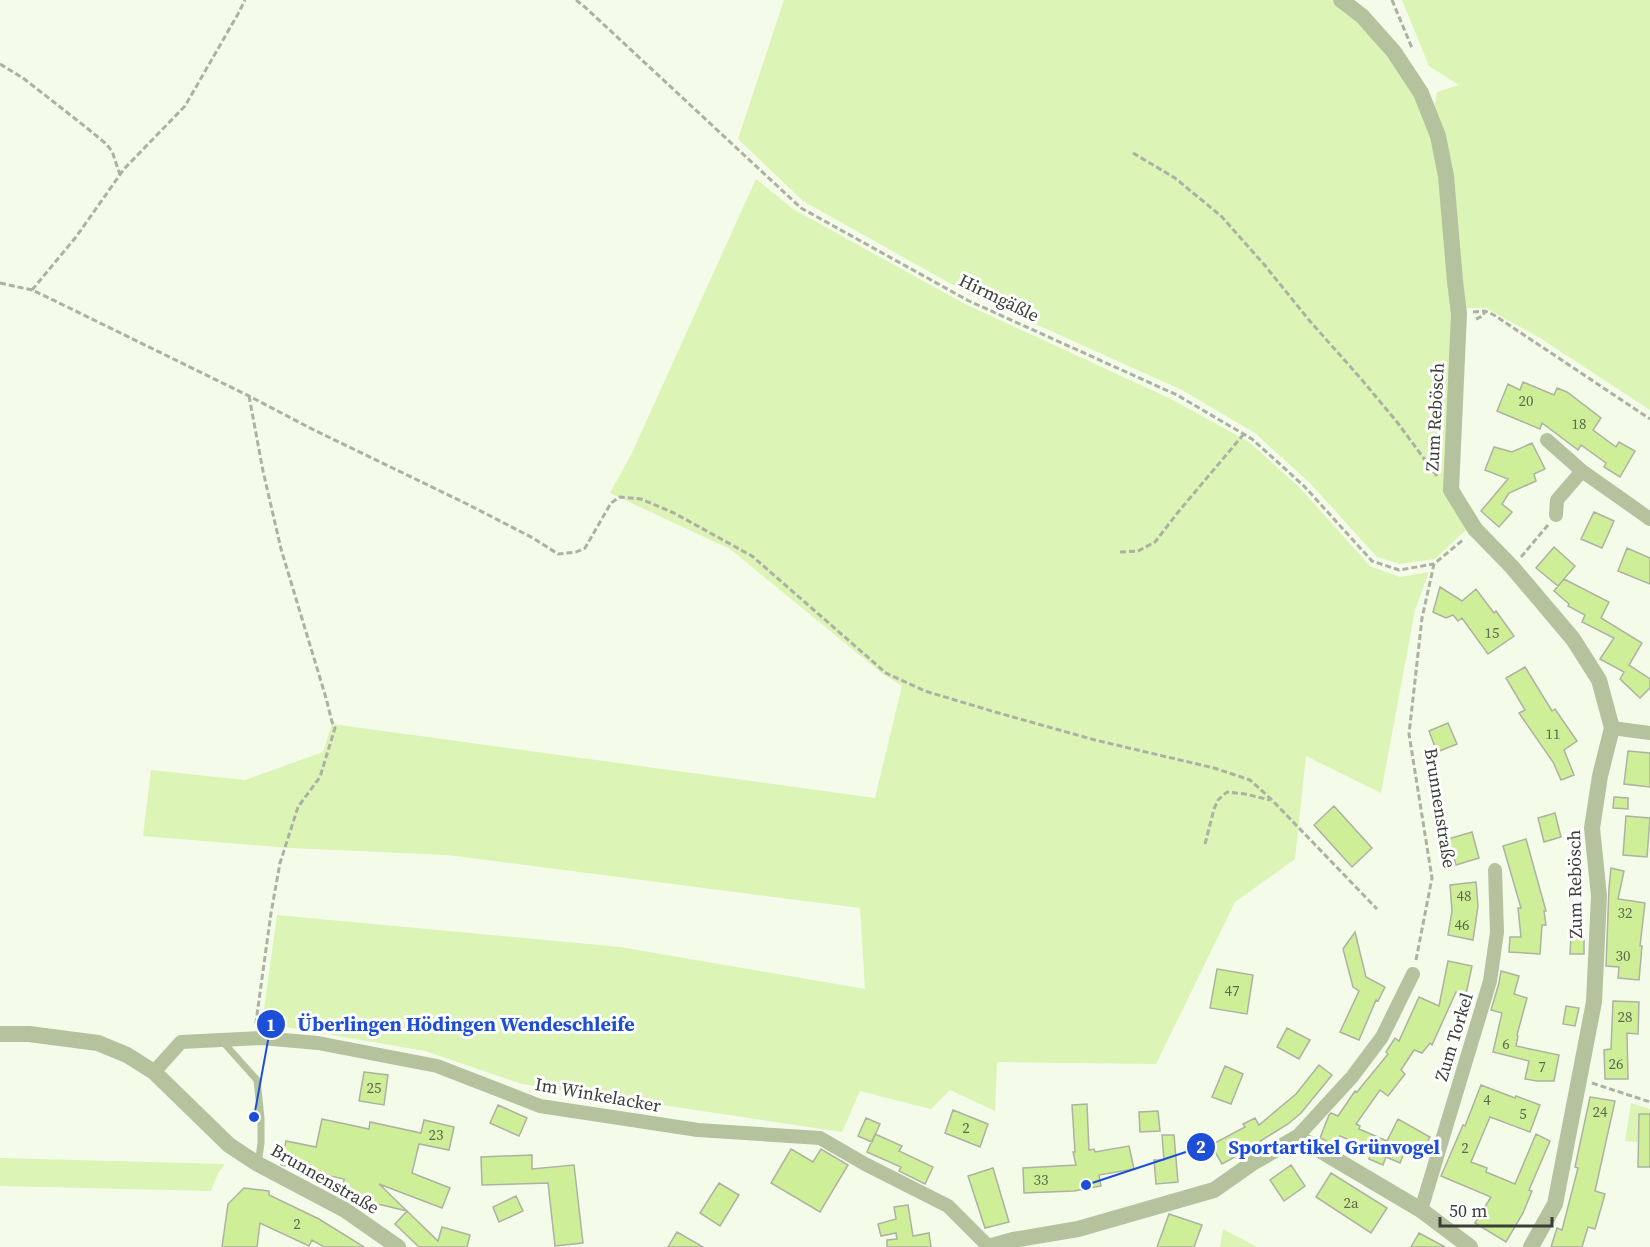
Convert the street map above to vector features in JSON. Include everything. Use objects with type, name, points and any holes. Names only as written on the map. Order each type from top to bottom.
[{"type":"street","name":"Zum Rebösch","points":[[1341,0],[1362,16],[1394,52],[1421,93],[1437,136],[1446,176],[1459,314],[1451,490],[1475,529],[1512,567],[1574,639],[1599,680],[1612,728],[1600,776],[1592,828],[1599,896],[1594,1002],[1555,1204],[1532,1247]]},
{"type":"street","points":[[1547,440],[1582,471],[1650,519]]},
{"type":"street","points":[[1556,515],[1557,500],[1582,471]]},
{"type":"street","points":[[1612,728],[1650,733]]},
{"type":"street","name":"Zum Torkel","points":[[1421,1210],[1490,981],[1497,932],[1495,870]]},
{"type":"street","points":[[988,1247],[1014,1244],[1078,1228],[1214,1190],[1254,1162],[1296,1138],[1352,1077],[1382,1037],[1413,974]]},
{"type":"street","name":"Brunnenstraße","points":[[0,1034],[28,1034],[98,1043],[128,1055],[154,1072],[229,1145],[258,1164],[345,1209],[398,1247]]},
{"type":"street","name":"Im Winkelacker","points":[[154,1072],[181,1042],[261,1038],[318,1043],[437,1066],[540,1106],[698,1131],[820,1138],[865,1164],[948,1206],[988,1247]]},
{"type":"street","points":[[1296,1138],[1421,1210],[1470,1247]]},
{"type":"lane","points":[[223,1041],[257,1080],[261,1118],[258,1164]]},
{"type":"path","points":[[32,290],[76,237],[124,169],[184,106],[245,0]]},
{"type":"path","name":"Hirmgäßle","points":[[576,0],[801,208],[969,301],[1177,395],[1252,439],[1304,486],[1372,561],[1399,570],[1434,564]]},
{"type":"path","points":[[0,64],[23,78],[105,143],[116,159],[120,175]]},
{"type":"path","points":[[1133,153],[1175,178],[1221,216],[1362,380],[1437,476],[1451,490]]},
{"type":"path","points":[[0,284],[32,290],[467,504],[533,538],[558,554],[585,549],[611,503],[620,497],[641,499],[674,513],[752,556],[886,673],[925,691],[995,712],[1095,740],[1214,768],[1250,780],[1377,909]]},
{"type":"path","points":[[1459,314],[1485,311],[1494,315],[1650,419]]},
{"type":"path","points":[[1476,319],[1483,316],[1485,311]]},
{"type":"path","points":[[249,396],[281,549],[335,728],[320,777],[297,807],[280,863],[256,1022],[261,1038]]},
{"type":"path","points":[[1120,552],[1138,551],[1155,542],[1243,435]]},
{"type":"path","points":[[1512,567],[1556,515]]},
{"type":"path","points":[[1434,564],[1475,529]]},
{"type":"path","name":"Brunnenstraße","points":[[1413,974],[1432,878],[1409,734],[1422,618],[1434,564]]},
{"type":"path","points":[[1205,844],[1214,809],[1218,800],[1227,792],[1272,800]]},
{"type":"path","points":[[1579,1079],[1650,1102]]},
{"type":"green space","points":[[784,0],[1331,0],[1358,20],[1417,95],[1433,136],[1456,318],[1447,492],[1469,527],[1435,559],[1400,564],[1377,557],[1310,483],[1255,433],[1182,390],[971,295],[803,201],[738,139]]},
{"type":"green space","points":[[1402,0],[1650,0],[1650,410],[1540,338],[1486,308],[1464,308],[1434,111],[1437,92],[1459,85],[1429,66]]},
{"type":"green space","points":[[756,179],[793,209],[965,304],[1171,399],[1249,442],[1300,488],[1370,566],[1400,577],[1429,572],[1415,610],[1381,793],[1306,756],[1295,859],[1235,902],[1156,1064],[997,1062],[995,1111],[950,1090],[931,1109],[860,1091],[842,1132],[522,1084],[425,1051],[262,1023],[277,915],[620,947],[865,989],[860,908],[447,855],[291,848],[143,836],[151,770],[245,780],[323,752],[332,724],[875,798],[902,686],[883,674],[730,549],[610,493],[632,453]]},
{"type":"green space","points":[[1631,1103],[1650,1109],[1650,1143],[1625,1141]]},
{"type":"green space","points":[[0,1158],[225,1164],[218,1173],[211,1191],[0,1186]]},
{"type":"green space","points":[[1223,1229],[1257,1247],[1220,1247]]},
{"type":"building","points":[[1523,382],[1554,395],[1557,388],[1567,392],[1601,418],[1593,430],[1616,447],[1619,442],[1635,451],[1620,477],[1604,467],[1606,463],[1581,445],[1578,450],[1542,423],[1540,429],[1497,411],[1508,384],[1520,390]]},
{"type":"building","points":[[1532,443],[1545,469],[1534,474],[1536,481],[1509,493],[1502,504],[1512,512],[1499,527],[1481,511],[1508,479],[1485,470],[1494,447],[1512,452]]},
{"type":"building","points":[[1594,512],[1614,521],[1602,548],[1581,539]]},
{"type":"building","points":[[1554,547],[1575,566],[1558,586],[1536,568]]},
{"type":"building","points":[[1627,548],[1650,558],[1650,584],[1618,571]]},
{"type":"building","points":[[1564,579],[1609,602],[1601,618],[1642,643],[1629,665],[1650,679],[1650,688],[1640,698],[1620,679],[1624,672],[1600,659],[1614,638],[1582,622],[1585,615],[1568,606],[1569,604],[1554,591]]},
{"type":"building","points":[[1440,587],[1462,601],[1476,589],[1514,636],[1488,654],[1462,618],[1458,621],[1453,615],[1446,618],[1433,612]]},
{"type":"building","points":[[1525,667],[1552,711],[1555,709],[1577,741],[1564,750],[1574,775],[1561,780],[1553,762],[1519,713],[1525,710],[1506,678]]},
{"type":"building","points":[[1448,723],[1457,744],[1437,752],[1429,731]]},
{"type":"building","points":[[1628,751],[1650,753],[1650,787],[1624,784]]},
{"type":"building","points":[[1614,797],[1628,798],[1628,809],[1613,808]]},
{"type":"building","points":[[1334,806],[1372,848],[1352,867],[1314,825]]},
{"type":"building","points":[[1555,813],[1561,837],[1544,842],[1538,818]]},
{"type":"building","points":[[1626,816],[1650,818],[1647,857],[1623,855]]},
{"type":"building","points":[[1472,832],[1479,858],[1456,865],[1448,839]]},
{"type":"building","points":[[1526,839],[1546,911],[1544,911],[1546,925],[1542,925],[1540,954],[1509,952],[1510,937],[1521,937],[1518,908],[1521,908],[1503,846]]},
{"type":"building","points":[[1611,868],[1624,871],[1618,899],[1645,903],[1639,980],[1618,978],[1619,967],[1606,966]]},
{"type":"building","points":[[1476,882],[1478,906],[1473,940],[1448,935],[1452,911],[1450,885]]},
{"type":"building","points":[[1355,932],[1366,977],[1385,987],[1378,1001],[1376,1000],[1359,1040],[1340,1032],[1359,991],[1353,987],[1343,949]]},
{"type":"building","points":[[1571,934],[1584,935],[1584,954],[1570,954]]},
{"type":"building","points":[[1448,961],[1472,966],[1466,994],[1456,992],[1432,1045],[1430,1043],[1422,1053],[1414,1050],[1401,1070],[1405,1074],[1388,1096],[1380,1090],[1356,1124],[1360,1126],[1359,1129],[1387,1141],[1398,1119],[1430,1137],[1421,1153],[1407,1146],[1400,1163],[1386,1157],[1383,1165],[1369,1159],[1372,1151],[1370,1149],[1340,1136],[1336,1146],[1320,1138],[1329,1115],[1331,1113],[1338,1116],[1355,1091],[1357,1092],[1388,1054],[1386,1052],[1395,1038],[1399,1041],[1419,997],[1439,1006]]},
{"type":"building","points":[[1217,969],[1253,975],[1247,1014],[1210,1008]]},
{"type":"building","points":[[1501,971],[1519,976],[1514,994],[1527,998],[1516,1046],[1559,1055],[1554,1081],[1525,1079],[1529,1061],[1493,1052],[1502,1013],[1491,1010]]},
{"type":"building","points":[[1613,1001],[1639,1002],[1638,1034],[1627,1033],[1628,1079],[1605,1079],[1604,1050],[1611,1049]]},
{"type":"building","points":[[1566,1006],[1579,1008],[1575,1026],[1563,1024]]},
{"type":"building","points":[[1287,1028],[1310,1040],[1299,1059],[1277,1047]]},
{"type":"building","points":[[1319,1065],[1332,1075],[1301,1113],[1253,1147],[1222,1164],[1211,1145],[1245,1127],[1243,1124],[1255,1118],[1259,1125],[1296,1094]]},
{"type":"building","points":[[1225,1066],[1243,1074],[1231,1104],[1212,1097]]},
{"type":"building","points":[[364,1072],[388,1075],[384,1105],[359,1101]]},
{"type":"building","points":[[1481,1085],[1540,1105],[1530,1132],[1490,1117],[1471,1162],[1487,1168],[1486,1172],[1515,1184],[1536,1134],[1550,1141],[1529,1190],[1532,1191],[1523,1213],[1506,1242],[1475,1223],[1491,1197],[1441,1176],[1463,1125],[1465,1126]]},
{"type":"building","points":[[1590,1097],[1615,1101],[1595,1191],[1605,1194],[1595,1229],[1588,1227],[1582,1247],[1551,1247],[1557,1228],[1562,1230],[1578,1168],[1575,1167]]},
{"type":"building","points":[[1087,1104],[1089,1150],[1094,1149],[1095,1152],[1129,1146],[1134,1169],[1099,1175],[1101,1186],[1074,1191],[1024,1193],[1023,1168],[1076,1165],[1073,1152],[1075,1152],[1072,1105]]},
{"type":"building","points":[[498,1105],[527,1118],[519,1136],[490,1123]]},
{"type":"building","points":[[953,1110],[988,1124],[980,1147],[945,1133]]},
{"type":"building","points":[[1158,1111],[1160,1131],[1140,1132],[1139,1112]]},
{"type":"building","points":[[1639,1114],[1650,1114],[1650,1167],[1638,1167]]},
{"type":"building","points":[[866,1118],[880,1124],[872,1142],[858,1136]]},
{"type":"building","points":[[322,1119],[369,1129],[370,1122],[421,1133],[424,1120],[454,1127],[449,1150],[419,1144],[412,1173],[450,1188],[442,1208],[379,1184],[407,1211],[347,1199],[342,1197],[344,1179],[281,1165],[286,1141],[316,1147]]},
{"type":"building","points":[[875,1134],[902,1146],[899,1151],[933,1167],[925,1184],[899,1171],[901,1167],[867,1152]]},
{"type":"building","points":[[1162,1135],[1174,1135],[1178,1182],[1156,1184],[1154,1160],[1164,1160]]},
{"type":"building","points":[[791,1149],[813,1162],[821,1149],[848,1165],[820,1212],[771,1183]]},
{"type":"building","points":[[532,1155],[532,1169],[574,1165],[583,1243],[555,1246],[548,1183],[482,1185],[481,1157]]},
{"type":"building","points":[[1291,1165],[1305,1186],[1284,1201],[1270,1180]]},
{"type":"building","points":[[993,1168],[1009,1222],[985,1228],[968,1176]]},
{"type":"building","points":[[1331,1173],[1387,1208],[1371,1233],[1316,1197]]},
{"type":"building","points":[[719,1183],[739,1195],[720,1226],[700,1213]]},
{"type":"building","points":[[244,1188],[269,1191],[269,1195],[319,1219],[364,1247],[324,1247],[312,1240],[309,1246],[260,1223],[257,1247],[222,1247],[228,1204]]},
{"type":"building","points":[[516,1196],[523,1211],[499,1222],[493,1207]]},
{"type":"building","points":[[908,1205],[913,1236],[929,1233],[931,1247],[887,1247],[887,1240],[897,1239],[896,1233],[881,1236],[878,1224],[896,1219],[894,1207]]},
{"type":"building","points":[[407,1211],[438,1241],[442,1227],[470,1235],[467,1247],[419,1247],[395,1224]]},
{"type":"building","points":[[1169,1214],[1202,1225],[1194,1247],[1157,1247]]},
{"type":"building","points":[[677,1232],[703,1247],[668,1247]]},
{"type":"building","points":[[1419,1233],[1445,1247],[1411,1247]]},
{"type":"place","name":"Überlingen Hödingen Wendeschleife","points":[[254,1117]]},
{"type":"place","name":"Sportartikel Grünvogel","points":[[1086,1185]]}]
